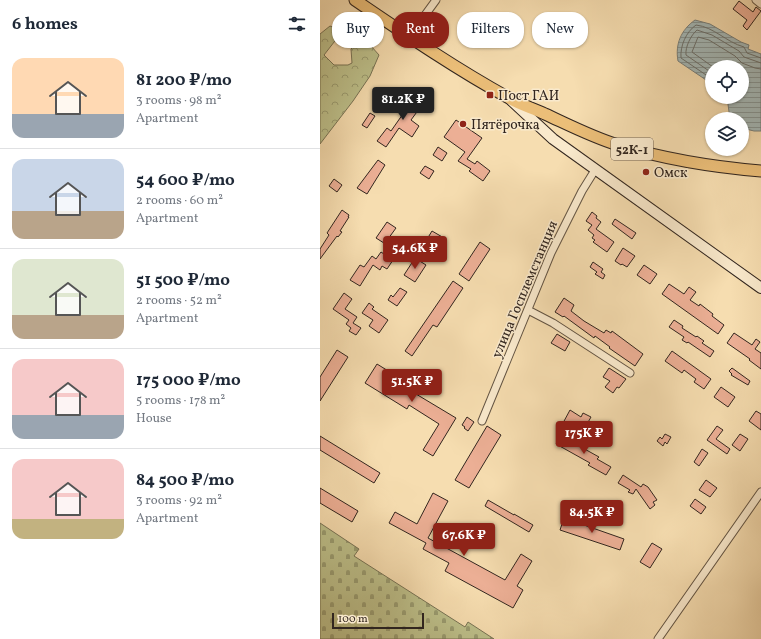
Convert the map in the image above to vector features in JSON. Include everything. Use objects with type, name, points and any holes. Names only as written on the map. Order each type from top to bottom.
[{"type":"main road","name":"52К-1","points":[[356,0],[392,25]]},
{"type":"main road","name":"52К-1","points":[[427,48],[510,99],[540,111],[590,135],[618,145],[654,154],[710,165],[761,171]]},
{"type":"main road","points":[[510,99],[553,139],[761,288]]},
{"type":"street","points":[[427,12],[436,0]]},
{"type":"street","points":[[756,0],[761,4]]},
{"type":"street","name":"улица Госплемстанция","points":[[482,421],[553,249],[582,191],[595,170]]},
{"type":"street","points":[[528,310],[553,323],[630,373]]},
{"type":"street","points":[[658,639],[761,492]]},
{"type":"green space","points":[[330,26],[332,27],[332,45],[324,55],[334,65],[348,65],[352,63],[352,48],[373,48],[379,55],[370,76],[320,144],[320,34]]},
{"type":"green space","points":[[320,523],[359,549],[354,556],[465,627],[468,622],[494,639],[320,639]]},
{"type":"water","points":[[695,20],[710,24],[749,45],[748,49],[761,54],[761,131],[749,130],[749,112],[729,112],[728,104],[749,104],[749,60],[705,60],[705,79],[678,61],[678,43],[686,28]]},
{"type":"building","points":[[739,1],[753,12],[756,7],[761,11],[747,30],[743,26],[747,20],[733,9]]},
{"type":"building","points":[[407,95],[422,105],[411,120],[419,126],[412,137],[399,128],[386,147],[377,141],[387,128],[391,131],[405,111],[399,107]]},
{"type":"building","points":[[370,113],[375,116],[367,128],[362,125]]},
{"type":"building","points":[[456,120],[482,138],[467,159],[475,164],[477,161],[490,171],[483,181],[469,171],[471,169],[458,161],[465,152],[444,137]]},
{"type":"building","points":[[438,147],[447,153],[442,161],[433,155]]},
{"type":"building","points":[[378,160],[385,165],[367,194],[357,188]]},
{"type":"building","points":[[425,166],[434,171],[429,179],[420,173]]},
{"type":"building","points":[[334,179],[342,185],[337,192],[329,186]]},
{"type":"building","points":[[342,210],[349,215],[349,217],[340,231],[342,232],[338,237],[337,236],[320,259],[320,249],[329,235],[327,233]]},
{"type":"building","points":[[592,212],[601,222],[596,229],[614,242],[607,252],[593,242],[595,240],[592,238],[594,235],[588,230],[592,225],[586,221]]},
{"type":"building","points":[[615,219],[636,233],[632,239],[612,224]]},
{"type":"building","points":[[387,222],[396,228],[388,239],[398,246],[395,250],[376,238]]},
{"type":"building","points":[[432,231],[444,238],[435,251],[424,244]]},
{"type":"building","points":[[480,242],[490,249],[469,281],[459,274]]},
{"type":"building","points":[[623,248],[635,256],[627,267],[615,261]]},
{"type":"building","points":[[381,252],[393,260],[387,269],[382,266],[380,270],[373,265],[360,286],[350,280],[360,265],[364,267],[372,256],[376,259]]},
{"type":"building","points":[[415,258],[426,265],[415,282],[404,275]]},
{"type":"building","points":[[593,262],[603,269],[601,272],[605,275],[603,279],[595,274],[597,272],[590,267]]},
{"type":"building","points":[[644,265],[657,274],[650,284],[637,275]]},
{"type":"building","points":[[453,281],[463,288],[437,327],[433,325],[412,356],[405,351]]},
{"type":"building","points":[[669,284],[684,294],[689,287],[696,292],[690,300],[699,306],[700,304],[724,325],[718,334],[662,294]]},
{"type":"building","points":[[400,288],[407,292],[397,306],[388,300],[391,295],[393,297]]},
{"type":"building","points":[[344,293],[352,299],[345,309],[357,317],[353,323],[361,328],[356,335],[349,331],[351,328],[346,324],[349,320],[333,309]]},
{"type":"building","points":[[564,298],[574,305],[571,311],[584,321],[604,333],[606,330],[611,333],[612,331],[643,354],[635,366],[595,336],[594,338],[564,316],[563,317],[555,312]]},
{"type":"building","points":[[369,303],[374,307],[372,309],[388,320],[379,333],[369,326],[373,320],[362,313]]},
{"type":"building","points":[[674,320],[683,326],[682,328],[704,341],[702,343],[714,351],[710,357],[688,342],[687,343],[682,340],[684,337],[669,327]]},
{"type":"building","points":[[734,333],[752,345],[756,339],[760,342],[755,349],[761,353],[761,369],[749,360],[750,359],[727,343]]},
{"type":"building","points":[[557,334],[570,342],[565,351],[551,343]]},
{"type":"building","points":[[337,350],[348,357],[320,401],[320,377]]},
{"type":"building","points":[[672,351],[711,379],[704,389],[694,382],[696,379],[684,370],[682,373],[665,361]]},
{"type":"building","points":[[377,364],[419,390],[416,394],[456,418],[433,456],[423,450],[439,424],[409,405],[407,409],[365,383]]},
{"type":"building","points":[[609,368],[626,379],[613,393],[605,387],[610,381],[603,377]]},
{"type":"building","points":[[732,368],[750,381],[748,385],[731,375],[732,374],[729,371]]},
{"type":"building","points":[[721,387],[735,397],[728,407],[714,397]]},
{"type":"building","points":[[570,410],[581,417],[583,413],[591,417],[582,433],[577,431],[579,429],[568,423],[567,425],[563,423]]},
{"type":"building","points":[[756,411],[761,414],[761,430],[749,421]]},
{"type":"building","points":[[467,417],[474,422],[468,431],[462,425]]},
{"type":"building","points":[[487,426],[501,435],[469,488],[455,480]]},
{"type":"building","points":[[717,426],[723,430],[716,439],[730,449],[727,454],[707,440]]},
{"type":"building","points":[[665,434],[671,437],[667,444],[665,442],[663,446],[657,441],[660,437],[662,439]]},
{"type":"building","points":[[740,434],[748,439],[740,451],[732,445]]},
{"type":"building","points":[[562,435],[599,457],[597,459],[611,467],[606,475],[588,465],[590,463],[556,444]]},
{"type":"building","points":[[320,436],[380,473],[374,483],[320,450]]},
{"type":"building","points":[[702,449],[708,453],[699,466],[694,462]]},
{"type":"building","points":[[623,475],[641,487],[643,484],[648,487],[657,500],[653,502],[655,505],[650,509],[636,489],[633,494],[628,492],[630,490],[618,483]]},
{"type":"building","points":[[706,480],[717,488],[710,497],[699,490]]},
{"type":"building","points":[[320,488],[358,511],[352,522],[320,503]]},
{"type":"building","points":[[433,493],[448,501],[428,538],[505,580],[521,554],[532,561],[517,586],[523,590],[513,608],[445,571],[449,563],[423,549],[426,543],[389,523],[395,512],[417,524]]},
{"type":"building","points":[[695,499],[706,507],[701,514],[690,506]]},
{"type":"building","points":[[488,500],[533,525],[529,532],[485,506]]},
{"type":"building","points":[[564,518],[624,539],[620,550],[560,530]]},
{"type":"building","points":[[652,543],[662,549],[650,568],[640,562]]},
{"type":"place","name":"Пост ГАИ","points":[[490,95]]},
{"type":"place","name":"Пятёрочка","points":[[463,124]]},
{"type":"place","name":"Омск","points":[[646,172]]}]
